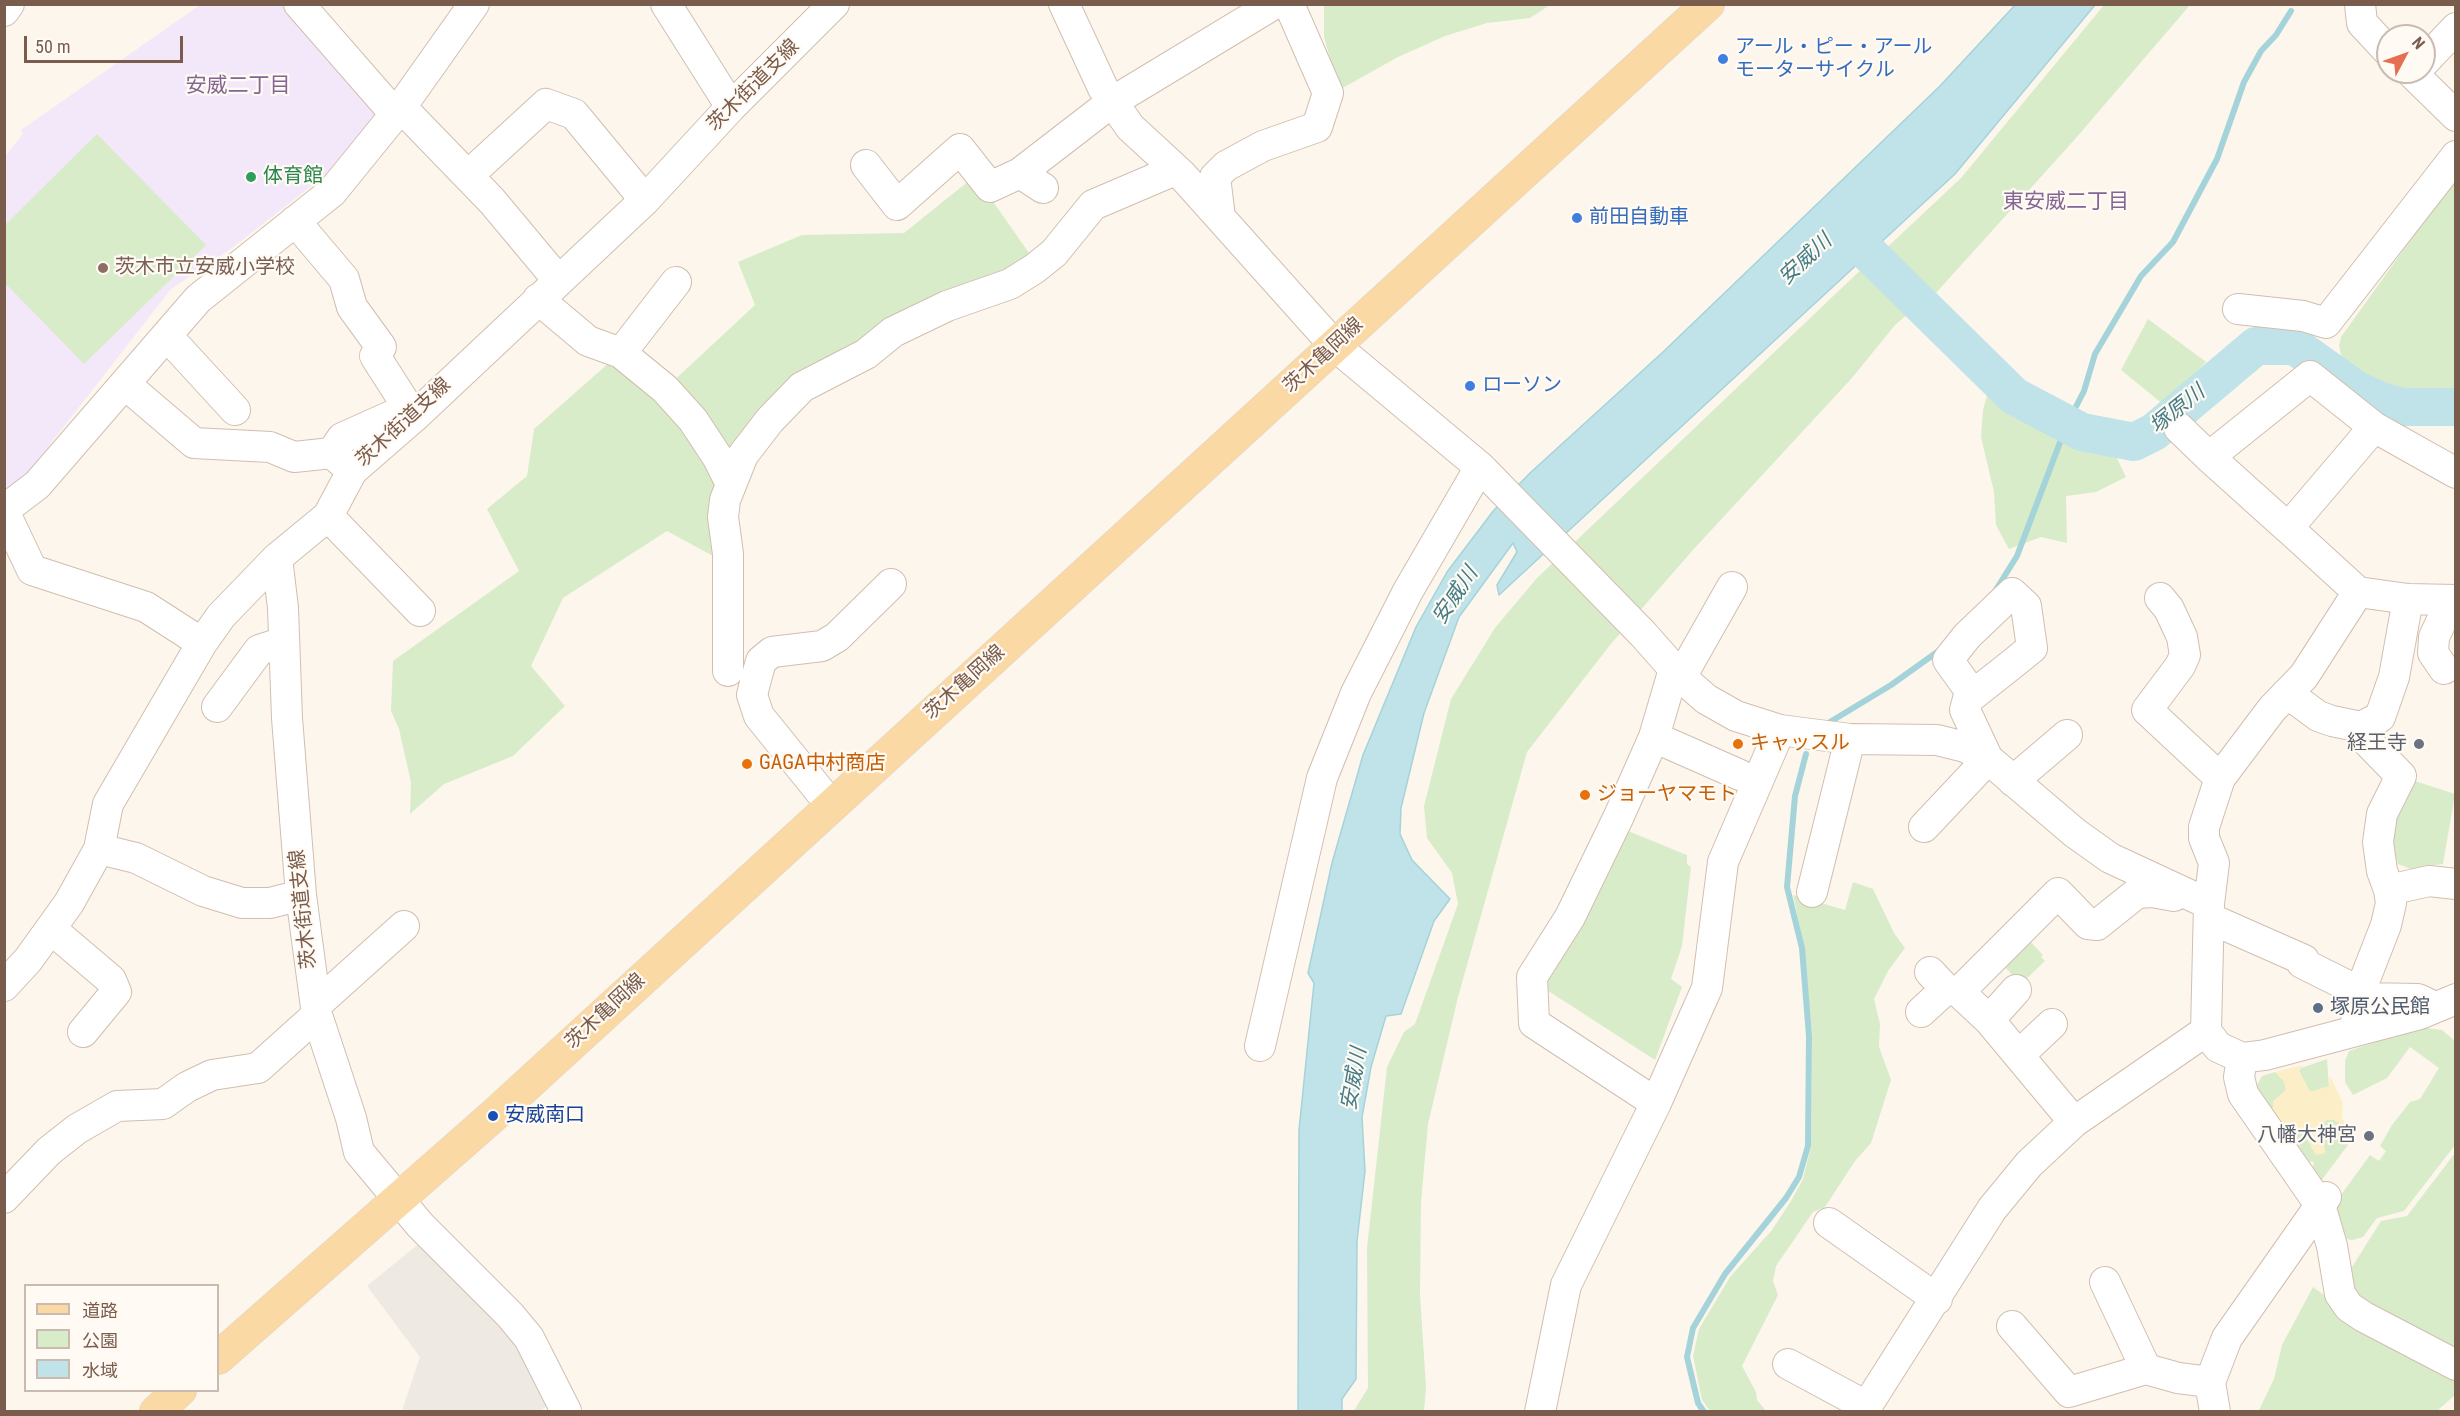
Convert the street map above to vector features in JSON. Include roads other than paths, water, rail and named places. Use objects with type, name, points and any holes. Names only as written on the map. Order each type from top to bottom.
[{"type":"main road","name":"茨木亀岡線","points":[[219,1357],[399,1200],[1708,4]]},
{"type":"main road","points":[[156,1412],[178,1392]]},
{"type":"street","points":[[4,11],[9,4]]},
{"type":"street","points":[[299,4],[398,110],[492,201],[548,289],[588,341],[621,353],[665,389],[693,420],[718,458],[731,484]]},
{"type":"street","points":[[202,643],[146,607],[32,570],[4,511],[37,485],[126,386],[198,299],[332,192],[398,110],[474,4]]},
{"type":"street","points":[[666,4],[731,107]]},
{"type":"street","points":[[1064,4],[1112,102],[1130,127],[1220,217],[1335,346],[1480,467],[1643,634],[1677,673],[1722,709],[1757,724],[1780,730],[1850,740],[1936,740],[1965,747],[1988,759],[2110,858],[2304,960],[2302,963],[2360,992],[2366,998],[2418,999],[2449,1008]]},
{"type":"street","points":[[866,165],[897,205],[960,149],[990,187],[1032,181],[1112,102],[1274,4]]},
{"type":"street","points":[[1220,217],[1215,177],[1221,171],[1263,146],[1317,127],[1328,93],[1289,4]]},
{"type":"street","points":[[2360,4],[2362,23],[2376,38]]},
{"type":"street","name":"茨木街道支線","points":[[566,1411],[529,1338],[510,1315],[420,1225],[359,1152],[351,1118],[316,1010],[301,895],[277,558],[328,516],[342,462],[342,438],[412,412],[645,200],[731,107],[832,6]]},
{"type":"street","points":[[2436,49],[2456,28]]},
{"type":"street","points":[[2428,84],[2456,116]]},
{"type":"street","points":[[473,171],[546,104],[574,114],[645,200]]},
{"type":"street","points":[[2238,309],[2303,316],[2326,323],[2456,156]]},
{"type":"street","points":[[728,671],[728,554],[723,517],[731,484],[743,455],[802,387],[866,354],[892,332],[947,306],[983,294],[1026,274],[1054,253],[1093,205],[1175,170]]},
{"type":"street","points":[[295,221],[344,279],[352,308],[381,347],[375,356],[412,412]]},
{"type":"street","points":[[621,353],[676,282]]},
{"type":"street","points":[[167,336],[236,410]]},
{"type":"street","points":[[2209,457],[2310,376],[2374,428],[2456,473]]},
{"type":"street","points":[[126,386],[194,443],[270,447],[294,457],[342,462]]},
{"type":"street","points":[[2179,428],[2358,592],[2408,599],[2456,602]]},
{"type":"street","points":[[2288,528],[2374,428]]},
{"type":"street","points":[[1260,1046],[1322,778],[1356,693],[1387,632],[1480,467]]},
{"type":"street","points":[[328,516],[420,610]]},
{"type":"street","points":[[4,986],[51,929],[69,903],[99,849],[108,804],[202,643],[221,616],[277,558]]},
{"type":"street","points":[[831,804],[759,716],[752,695],[761,661],[772,652],[822,646],[837,637],[891,584]]},
{"type":"street","points":[[1656,1102],[1534,1023],[1532,976],[1569,917],[1654,737],[1677,673],[1732,586]]},
{"type":"street","points":[[2358,592],[2304,676],[2272,709],[2220,778],[2204,827],[2204,838],[2214,863],[2203,905],[2222,1045],[2239,1077],[2243,1094],[2323,1201],[2340,1294],[2349,1307],[2394,1335],[2456,1365]]},
{"type":"street","points":[[1972,695],[1948,660],[1967,636],[2012,593],[2026,606],[2023,665],[1972,695],[1968,699],[1965,710],[1988,759]]},
{"type":"street","points":[[2160,598],[2169,609],[2182,637],[2185,655],[2180,666],[2147,710],[2220,778]]},
{"type":"street","points":[[2287,693],[2318,716],[2332,722],[2361,727],[2380,717],[2394,677],[2408,599]]},
{"type":"street","points":[[2444,669],[2433,653],[2434,637],[2443,618],[2456,602]]},
{"type":"street","points":[[217,707],[259,650],[284,642]]},
{"type":"street","points":[[2351,1031],[2360,992],[2386,925],[2391,903],[2382,871],[2378,842],[2382,814],[2401,776],[2363,737],[2361,727]]},
{"type":"street","points":[[1540,1412],[1566,1285],[1656,1102],[1707,988],[1723,862],[1780,730]]},
{"type":"street","points":[[2013,781],[2067,735]]},
{"type":"street","points":[[1654,737],[1740,775]]},
{"type":"street","points":[[1812,892],[1814,829],[1850,740]]},
{"type":"street","points":[[1924,827],[1988,759]]},
{"type":"street","points":[[99,849],[136,858],[203,891],[242,903],[270,903],[301,895]]},
{"type":"street","points":[[2389,890],[2429,881],[2456,884]]},
{"type":"street","points":[[1921,1012],[2058,893],[2088,924],[2097,925],[2137,893],[2152,892],[2203,905]]},
{"type":"street","points":[[4,1198],[49,1151],[117,1106],[163,1104],[187,1087],[212,1076],[258,1068],[404,926]]},
{"type":"street","points":[[51,929],[111,980],[116,992],[83,1032]]},
{"type":"street","points":[[1953,982],[1989,1020],[2074,1122]]},
{"type":"street","points":[[1989,1020],[2016,990]]},
{"type":"street","points":[[1788,1364],[1865,1408],[1998,1202],[2030,1164],[2074,1122],[2171,1056],[2195,1059],[2222,1045],[2265,1055],[2351,1031],[2449,1008]]},
{"type":"street","points":[[2019,1055],[2052,1024]]},
{"type":"street","points":[[2215,1412],[2210,1382],[2227,1338],[2323,1201]]},
{"type":"street","points":[[1829,1223],[1937,1299]]},
{"type":"street","points":[[2105,1282],[2146,1369]]},
{"type":"street","points":[[2012,1326],[2069,1392],[2146,1369],[2178,1378],[2210,1382]]},
{"type":"water","name":"安威川","points":[[2015,5],[2095,5],[1955,174],[1499,595],[1497,585],[1517,552],[1513,543],[1459,617],[1424,713],[1401,808],[1400,834],[1412,860],[1450,899],[1434,921],[1401,1014],[1386,1016],[1371,1067],[1362,1117],[1365,1171],[1357,1241],[1356,1379],[1342,1399],[1342,1411],[1298,1412],[1299,1130],[1314,983],[1308,973],[1332,863],[1363,755],[1416,627],[1447,572],[1494,510],[1530,473],[1663,352],[1940,86]]},
{"type":"waterway","points":[[1994,593],[2017,556],[2067,424],[2084,391],[2095,354],[2141,276],[2173,242],[2217,159],[2244,82],[2261,51],[2276,35],[2291,11]]},
{"type":"waterway","name":"塚原川","points":[[1842,227],[2014,396],[2082,432],[2134,442],[2154,432],[2256,346],[2295,346],[2355,389],[2381,401],[2402,407],[2456,407]]},
{"type":"waterway","points":[[1825,725],[1891,685],[1940,650]]},
{"type":"waterway","points":[[1704,1412],[1698,1403],[1687,1357],[1693,1328],[1725,1274],[1786,1198],[1799,1177],[1808,1146],[1809,1036],[1802,948],[1787,887],[1795,796],[1806,754]]},
{"type":"place","name":"アール・ピー・アール モーターサイクル","points":[[1723,59]]},
{"type":"place","name":"体育館","points":[[251,177]]},
{"type":"place","name":"前田自動車","points":[[1577,218]]},
{"type":"place","name":"茨木市立安威小学校","points":[[103,268]]},
{"type":"place","name":"ローソン","points":[[1470,386]]},
{"type":"place","name":"キャッスル","points":[[1738,744]]},
{"type":"place","name":"経王寺","points":[[2419,744]]},
{"type":"place","name":"GAGA中村商店","points":[[747,764]]},
{"type":"place","name":"ジョーヤマモト","points":[[1585,795]]},
{"type":"place","name":"塚原公民館","points":[[2318,1008]]},
{"type":"place","name":"安威南口","points":[[493,1116]]},
{"type":"place","name":"八幡大神宮","points":[[2369,1136]]},
{"type":"district","name":"安威二丁目","points":[[238,87]]},
{"type":"district","name":"東安威二丁目","points":[[2066,203]]}]
